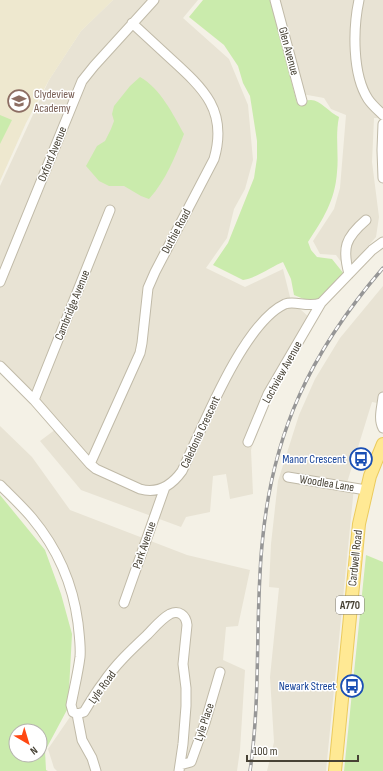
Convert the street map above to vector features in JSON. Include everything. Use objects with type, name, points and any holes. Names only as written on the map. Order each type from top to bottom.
[{"type":"main road","name":"Cardwell Road","points":[[335,771],[356,542],[366,490],[376,459],[383,444]]},
{"type":"street","name":"Oxford Avenue","points":[[0,282],[82,81],[154,0]]},
{"type":"street","name":"Glen Avenue","points":[[276,0],[302,101]]},
{"type":"street","points":[[359,0],[354,40],[358,70],[368,99],[383,115]]},
{"type":"street","name":"Duthie Road","points":[[90,464],[140,353],[148,288],[214,159],[218,140],[215,112],[198,84],[132,23]]},
{"type":"street","points":[[383,124],[383,178]]},
{"type":"street","name":"Cambridge Avenue","points":[[34,400],[110,210]]},
{"type":"street","points":[[349,274],[346,261],[346,251],[349,239],[354,230],[366,220]]},
{"type":"street","points":[[321,303],[372,250],[383,242]]},
{"type":"street","name":"Caledonia Crescent","points":[[165,487],[174,481],[182,471],[227,376],[247,342],[258,327],[272,313],[288,303],[292,302],[307,306],[321,303]]},
{"type":"street","name":"Lochview Avenue","points":[[248,442],[268,394],[321,303]]},
{"type":"street","points":[[0,366],[34,400],[90,464],[102,472],[140,490],[152,491],[165,487]]},
{"type":"street","points":[[383,397],[380,423],[383,428]]},
{"type":"street","name":"Woodlea Lane","points":[[288,477],[366,490]]},
{"type":"street","name":"Lyle Road","points":[[0,485],[22,506],[41,530],[60,563],[71,590],[80,645],[80,657],[71,705],[73,712],[77,714],[84,712],[103,683],[127,654],[161,620],[171,614],[176,613],[181,614],[187,620],[183,664],[186,688],[186,706],[179,768]]},
{"type":"street","name":"Park Avenue","points":[[124,603],[165,487]]},
{"type":"street","name":"Lyle Place","points":[[179,768],[191,762],[205,723],[220,672]]},
{"type":"street","points":[[77,714],[82,740],[92,758],[96,771]]},
{"type":"shaded area","name":"Clydeview Academy","points":[[0,0],[113,0],[81,31],[49,80],[26,123],[0,181]]},
{"type":"shaded area","points":[[113,0],[198,0],[183,18],[229,59],[248,105],[253,160],[245,189],[234,209],[227,238],[206,268],[245,287],[283,269],[291,301],[310,318],[268,392],[251,450],[253,494],[230,499],[226,474],[213,476],[210,512],[186,517],[181,527],[81,490],[40,441],[60,426],[0,363],[0,186],[49,80],[81,31]]},
{"type":"shaded area","points":[[278,0],[383,0],[383,118],[374,118],[372,162],[379,217],[376,237],[347,270],[336,255],[320,254],[313,241],[334,209],[340,188],[346,115],[331,109],[324,98],[302,94]]},
{"type":"shaded area","points":[[383,286],[383,404],[372,402],[346,486],[354,487],[326,771],[267,771],[274,742],[270,677],[279,588],[269,587],[271,544],[278,481],[299,415],[315,379],[340,338]]},
{"type":"shaded area","points":[[0,426],[32,457],[70,510],[187,555],[250,570],[238,626],[226,627],[223,660],[245,670],[240,750],[237,771],[57,771],[54,768],[48,749],[72,714],[83,656],[78,599],[63,558],[0,482]]},
{"type":"green space","points":[[203,0],[270,0],[297,103],[308,100],[314,101],[321,104],[339,117],[337,131],[336,182],[334,192],[323,217],[308,242],[311,250],[317,257],[332,259],[344,274],[319,300],[311,302],[294,295],[291,279],[283,262],[243,280],[213,265],[228,243],[254,178],[257,158],[257,141],[250,96],[243,83],[238,66],[224,45],[189,17]]},
{"type":"green space","points":[[140,77],[160,95],[171,110],[184,134],[165,176],[149,199],[124,186],[109,186],[99,181],[86,166],[97,146],[105,141],[111,129],[114,121],[112,114],[114,106],[130,86]]},
{"type":"green space","points":[[0,115],[12,120],[0,144]]},
{"type":"green space","points":[[0,495],[45,550],[61,594],[72,634],[68,708],[48,745],[48,723],[8,723],[8,763],[46,763],[46,770],[48,771],[0,771]]},
{"type":"green space","points":[[366,555],[383,562],[383,771],[344,771]]},
{"type":"railway","points":[[250,771],[256,715],[262,545],[267,504],[275,466],[285,431],[299,396],[315,363],[357,300],[383,268]]},
{"type":"place","name":"Clydeview Academy","points":[[19,101]]},
{"type":"place","name":"Manor Crescent","points":[[361,459]]},
{"type":"place","name":"Newark Street","points":[[352,686]]}]
